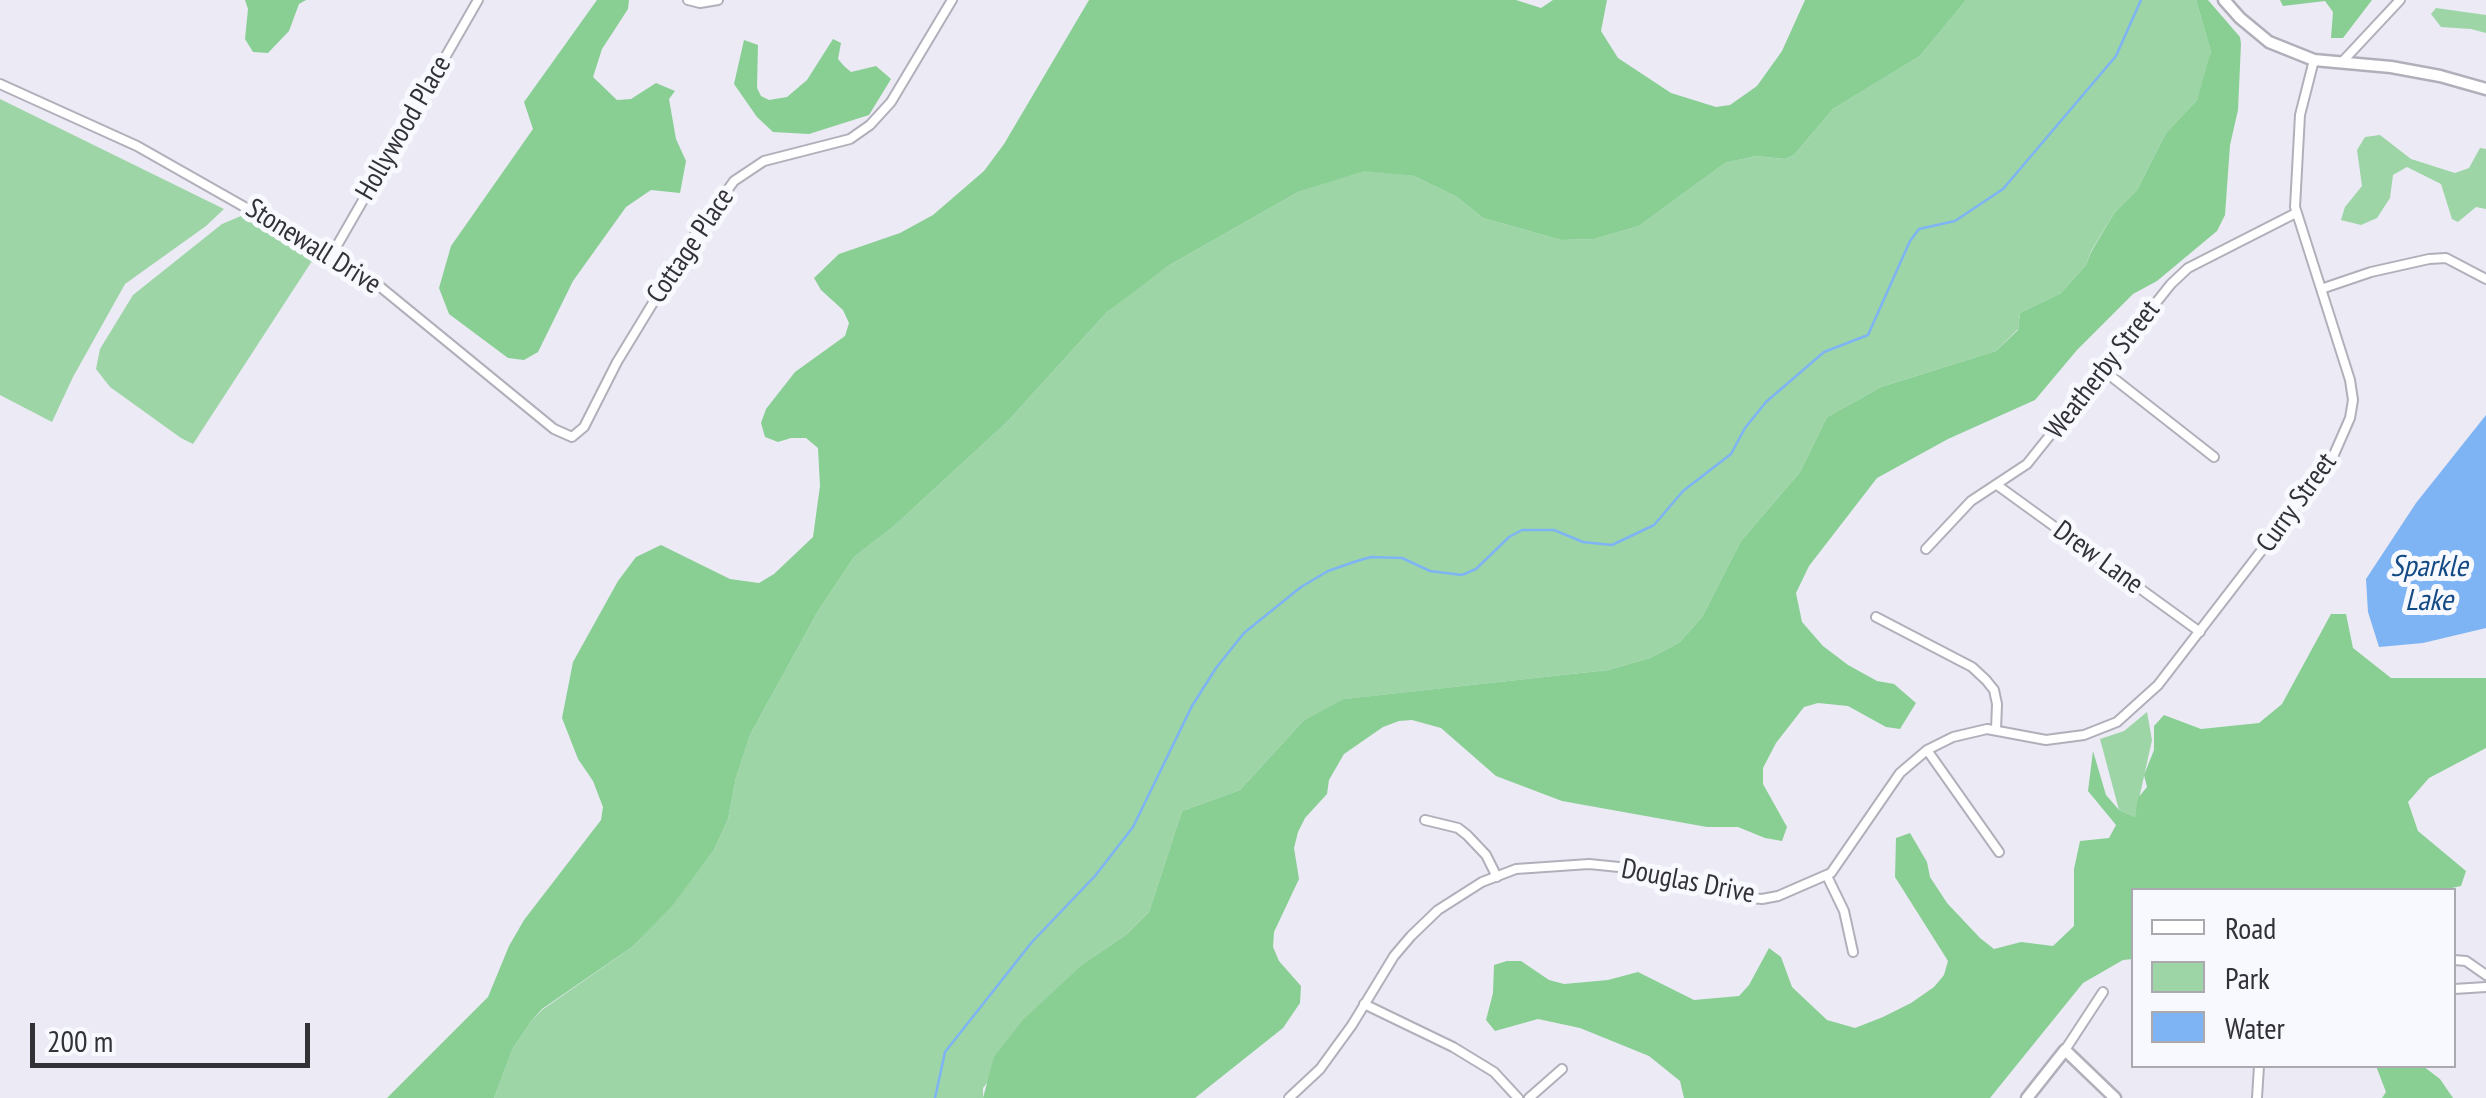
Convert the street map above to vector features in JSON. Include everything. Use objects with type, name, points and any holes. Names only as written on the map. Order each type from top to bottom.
[{"type":"street","name":"Hollywood Place","points":[[331,256],[478,0]]},
{"type":"street","points":[[688,0],[718,0]]},
{"type":"street","name":"Cottage Place","points":[[591,415],[617,362],[728,188],[764,161],[850,138],[870,125],[891,102],[952,0]]},
{"type":"street","points":[[2224,0],[2269,42],[2314,60],[2424,73],[2486,90]]},
{"type":"street","points":[[2341,63],[2400,0]]},
{"type":"street","name":"Curry Street","points":[[1996,730],[2026,738],[2056,739],[2084,736],[2118,722],[2158,685],[2342,441],[2354,400],[2339,339],[2296,214],[2294,180],[2300,115],[2314,60]]},
{"type":"street","name":"Stonewall Drive","points":[[0,84],[138,146],[378,285],[554,430],[572,437],[591,415]]},
{"type":"street","name":"Weatherby Street","points":[[1926,548],[1971,501],[2012,476],[2034,456],[2171,284],[2188,268],[2296,214]]},
{"type":"street","points":[[2322,288],[2370,272],[2446,258],[2486,279]]},
{"type":"street","points":[[2102,370],[2214,457]]},
{"type":"street","name":"Drew Lane","points":[[1996,485],[2200,632]]},
{"type":"street","points":[[1853,952],[1844,911],[1827,876],[1900,773],[1927,750],[1952,737],[1996,730],[1997,704],[1994,690],[1986,680],[1972,668],[1876,617]]},
{"type":"street","points":[[1927,750],[1999,852]]},
{"type":"street","points":[[1425,820],[1458,828],[1486,855],[1497,876]]},
{"type":"street","name":"Douglas Drive","points":[[1289,1098],[1320,1069],[1411,936],[1456,898],[1497,876],[1516,869],[1589,864],[1629,868],[1713,891],[1762,899],[1827,876]]},
{"type":"street","points":[[2456,960],[2466,961],[2486,974]]},
{"type":"street","points":[[2456,990],[2486,987]]},
{"type":"street","points":[[2027,1098],[2103,992]]},
{"type":"street","points":[[1364,1004],[1453,1046],[1494,1072],[1518,1098]]},
{"type":"street","points":[[2065,1050],[2115,1098]]},
{"type":"street","points":[[1529,1098],[1562,1068]]},
{"type":"street","points":[[2257,1098],[2259,1068]]},
{"type":"green space","points":[[245,0],[306,0],[299,4],[289,31],[268,53],[253,52],[245,39]]},
{"type":"green space","points":[[597,0],[629,0],[628,9],[602,49],[593,77],[617,100],[631,99],[656,83],[675,91],[669,99],[676,139],[686,161],[680,193],[651,190],[626,207],[573,281],[538,352],[524,360],[508,358],[449,314],[439,288],[451,246],[533,129],[524,102]]},
{"type":"green space","points":[[1089,0],[1516,0],[1541,8],[1553,0],[1607,0],[1601,31],[1618,58],[1671,93],[1716,107],[1730,105],[1757,86],[1782,51],[1805,0],[1966,0],[1920,56],[1833,109],[1794,155],[1785,159],[1756,156],[1725,163],[1639,226],[1594,239],[1561,240],[1483,218],[1457,197],[1414,176],[1364,171],[1298,192],[1168,266],[1107,312],[1007,422],[894,526],[854,557],[818,611],[750,735],[728,819],[714,850],[672,906],[632,947],[532,1020],[513,1048],[494,1098],[387,1098],[488,997],[524,920],[601,820],[603,807],[562,718],[573,662],[618,581],[636,557],[661,545],[730,579],[759,583],[813,537],[820,486],[818,448],[806,438],[778,442],[765,437],[761,423],[766,409],[795,372],[845,336],[849,323],[843,310],[814,278],[839,254],[900,233],[933,215],[984,171]]},
{"type":"green space","points":[[1966,0],[2196,0],[2211,52],[2208,72],[2197,100],[2166,133],[2137,190],[2115,212],[2086,265],[2061,293],[2020,313],[2018,329],[1996,351],[1881,387],[1827,417],[1800,472],[1741,541],[1702,617],[1680,642],[1650,658],[1608,670],[1345,699],[1304,720],[1240,790],[1182,811],[1149,912],[1127,934],[1083,964],[983,1088],[983,1098],[494,1098],[513,1048],[532,1020],[632,947],[672,905],[714,850],[728,819],[750,735],[818,611],[854,557],[894,526],[1007,422],[1107,312],[1136,289],[1168,266],[1298,192],[1364,170],[1414,176],[1457,197],[1483,218],[1561,240],[1594,239],[1639,226],[1725,163],[1756,156],[1785,159],[1794,155],[1833,109],[1920,56]]},
{"type":"green space","points":[[2196,0],[2208,0],[2240,37],[2241,44],[2238,110],[2230,145],[2225,215],[2217,231],[2157,281],[2133,294],[2077,350],[2035,400],[1948,439],[1877,478],[1809,566],[1796,593],[1802,622],[1823,646],[1848,665],[1877,681],[1894,684],[1916,703],[1900,729],[1886,727],[1848,706],[1818,703],[1804,707],[1776,743],[1763,768],[1763,784],[1787,827],[1782,841],[1738,827],[1707,827],[1562,801],[1496,776],[1441,728],[1412,720],[1399,721],[1383,727],[1344,754],[1329,780],[1327,794],[1298,832],[1294,848],[1299,879],[1274,932],[1273,947],[1279,961],[1301,986],[1300,1003],[1283,1028],[1195,1098],[983,1098],[994,1057],[1023,1020],[1083,964],[1127,934],[1149,912],[1182,811],[1240,790],[1304,720],[1344,699],[1608,670],[1650,658],[1680,642],[1702,617],[1741,541],[1800,472],[1827,417],[1881,387],[1996,351],[2018,330],[2020,313],[2061,293],[2086,265],[2115,212],[2137,190],[2166,133],[2197,100],[2211,52]]},
{"type":"green space","points":[[2280,0],[2372,0],[2343,38],[2331,38],[2333,12],[2325,1],[2283,6]]},
{"type":"green space","points":[[2436,8],[2486,15],[2486,33],[2441,27],[2431,14]]},
{"type":"green space","points":[[833,39],[841,43],[838,59],[851,72],[876,66],[891,79],[869,115],[809,134],[773,132],[734,84],[744,40],[758,45],[757,88],[769,100],[787,97],[807,80]]},
{"type":"green space","points":[[0,99],[224,209],[125,284],[52,422],[0,395]]},
{"type":"green space","points":[[2380,135],[2411,159],[2455,173],[2469,168],[2480,148],[2486,149],[2486,209],[2476,207],[2458,222],[2452,219],[2441,184],[2407,167],[2393,175],[2390,198],[2377,218],[2361,225],[2341,220],[2345,207],[2362,186],[2357,150],[2365,137]]},
{"type":"green space","points":[[241,216],[313,256],[312,261],[193,444],[110,387],[96,369],[100,349],[133,295],[222,224]]},
{"type":"green space","points":[[2331,614],[2346,614],[2353,648],[2391,678],[2486,678],[2486,748],[2429,778],[2408,802],[2418,831],[2466,871],[2461,886],[2131,888],[2131,959],[2083,983],[1990,1098],[1684,1098],[1680,1081],[1649,1056],[1580,1028],[1538,1019],[1495,1031],[1486,1020],[1493,993],[1494,965],[1507,961],[1521,961],[1549,980],[1564,984],[1608,980],[1638,972],[1694,1000],[1739,996],[1769,948],[1781,957],[1792,987],[1827,1020],[1855,1028],[1883,1017],[1934,987],[1944,975],[1948,961],[1895,877],[1896,838],[1910,833],[1947,903],[1994,949],[2021,942],[2053,946],[2074,926],[2074,869],[2080,841],[2109,838],[2116,825],[2088,791],[2093,751],[2106,795],[2119,810],[2135,817],[2138,798],[2147,787],[2144,775],[2154,750],[2154,726],[2164,715],[2201,729],[2259,723],[2282,704]]},
{"type":"green space","points":[[2147,712],[2152,740],[2135,817],[2119,810],[2100,739],[2124,731]]},
{"type":"green space","points":[[2377,1068],[2426,1068],[2440,1079],[2453,1098],[2382,1098],[2386,1092]]},
{"type":"water","name":"Sparkle Lake","points":[[2486,415],[2486,628],[2423,643],[2379,647],[2368,612],[2366,579],[2416,503]]},
{"type":"waterway","points":[[935,1098],[945,1052],[1032,942],[1095,876],[1133,827],[1192,706],[1244,633],[1301,587],[1328,571],[1371,557],[1402,558],[1430,571],[1462,575],[1476,569],[1509,537],[1522,530],[1554,530],[1583,542],[1612,545],[1654,525],[1683,491],[1731,454],[1766,402],[1824,352],[1868,335],[1919,229],[1955,221],[2003,189],[2116,56],[2141,0]]}]
